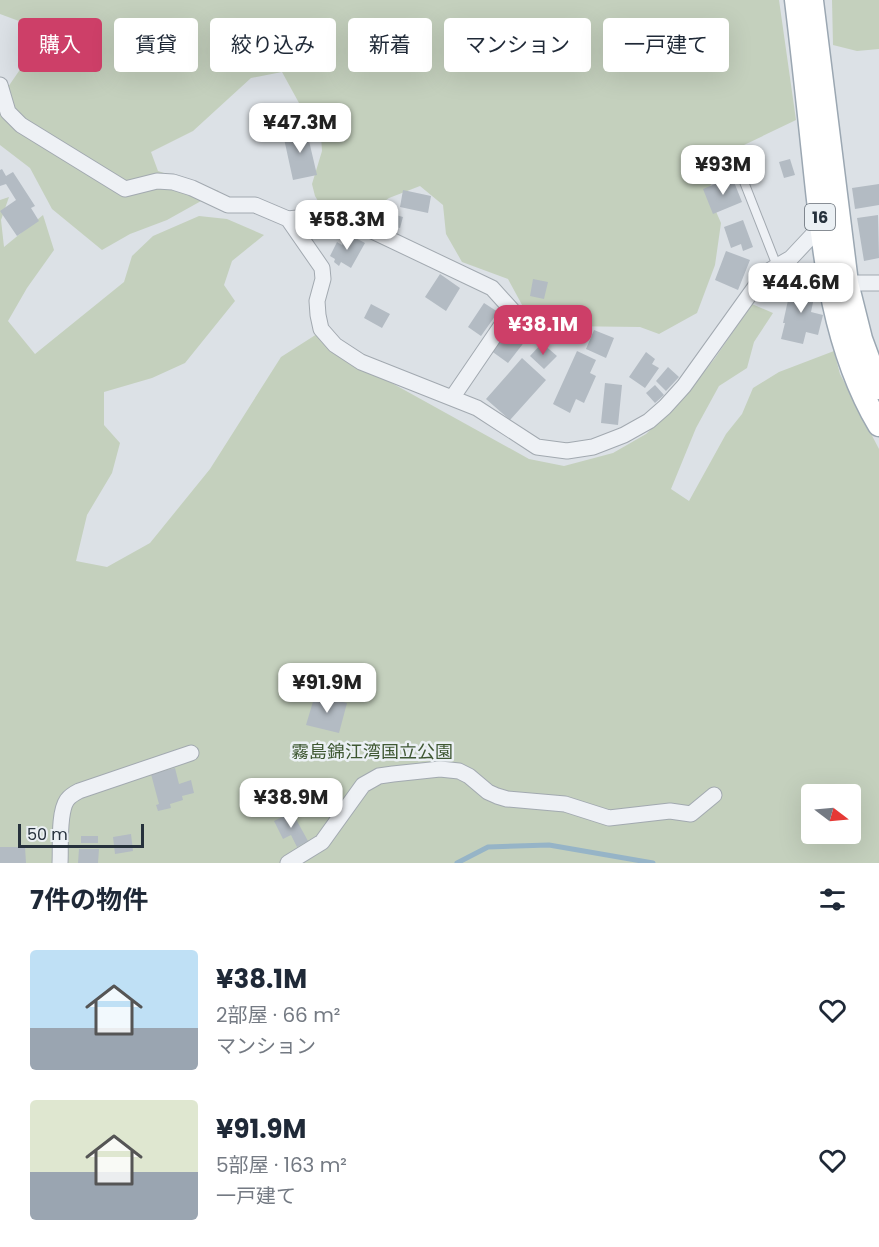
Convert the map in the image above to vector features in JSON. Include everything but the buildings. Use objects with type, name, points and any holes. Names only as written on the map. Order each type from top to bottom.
[{"type":"main road","name":"16","points":[[796,0],[829,281],[842,339],[865,401],[879,425]]},
{"type":"main road","name":"16","points":[[812,0],[847,283],[861,339],[879,388]]},
{"type":"street","points":[[0,85],[8,112],[21,125],[125,189],[157,181],[173,182],[228,205],[255,205],[288,219],[333,214],[492,288],[512,310],[452,398]]},
{"type":"street","points":[[288,219],[322,268],[323,279],[317,301],[318,315],[321,329],[335,345],[361,362],[477,408],[537,447],[567,451],[593,447],[624,435],[649,421],[684,386],[765,273],[791,258],[821,226]]},
{"type":"street","points":[[847,283],[879,283]]},
{"type":"street","points":[[60,863],[61,823],[64,805],[68,798],[79,791],[192,753]]},
{"type":"street","points":[[288,863],[322,842],[363,785],[379,776],[440,769],[459,771],[497,796],[507,799],[565,804],[609,818],[670,811],[691,814],[714,795]]},
{"type":"lane","points":[[737,164],[777,266]]},
{"type":"green space","points":[[0,0],[779,0],[796,120],[744,145],[716,169],[708,193],[721,223],[715,265],[697,313],[659,334],[640,327],[562,326],[528,316],[508,279],[462,262],[446,234],[443,205],[420,186],[389,198],[361,218],[321,206],[312,184],[322,151],[320,120],[299,103],[282,72],[251,78],[193,131],[151,152],[158,171],[219,191],[167,220],[130,234],[102,250],[52,209],[30,168],[0,145],[0,83],[8,87],[18,72],[102,72],[102,18],[18,18],[18,21],[0,14]]},
{"type":"green space","points":[[832,0],[879,0],[879,49],[857,51],[833,45]]},
{"type":"green space","name":"霧島錦江湾国立公園","points":[[9,197],[1,220],[4,247],[43,215],[54,250],[27,288],[8,321],[35,354],[124,282],[132,256],[153,236],[199,216],[227,219],[264,235],[232,261],[224,285],[235,301],[185,363],[152,378],[104,392],[104,425],[120,443],[112,473],[87,515],[76,561],[107,567],[150,543],[210,469],[281,357],[317,334],[352,361],[529,459],[564,466],[613,453],[646,434],[680,402],[715,358],[752,304],[773,313],[754,342],[747,368],[719,386],[696,428],[671,489],[689,501],[726,434],[742,414],[753,388],[779,372],[834,351],[840,374],[879,449],[879,863],[0,863],[0,200]]},
{"type":"waterway","points":[[457,863],[488,847],[549,845],[653,863]]}]
